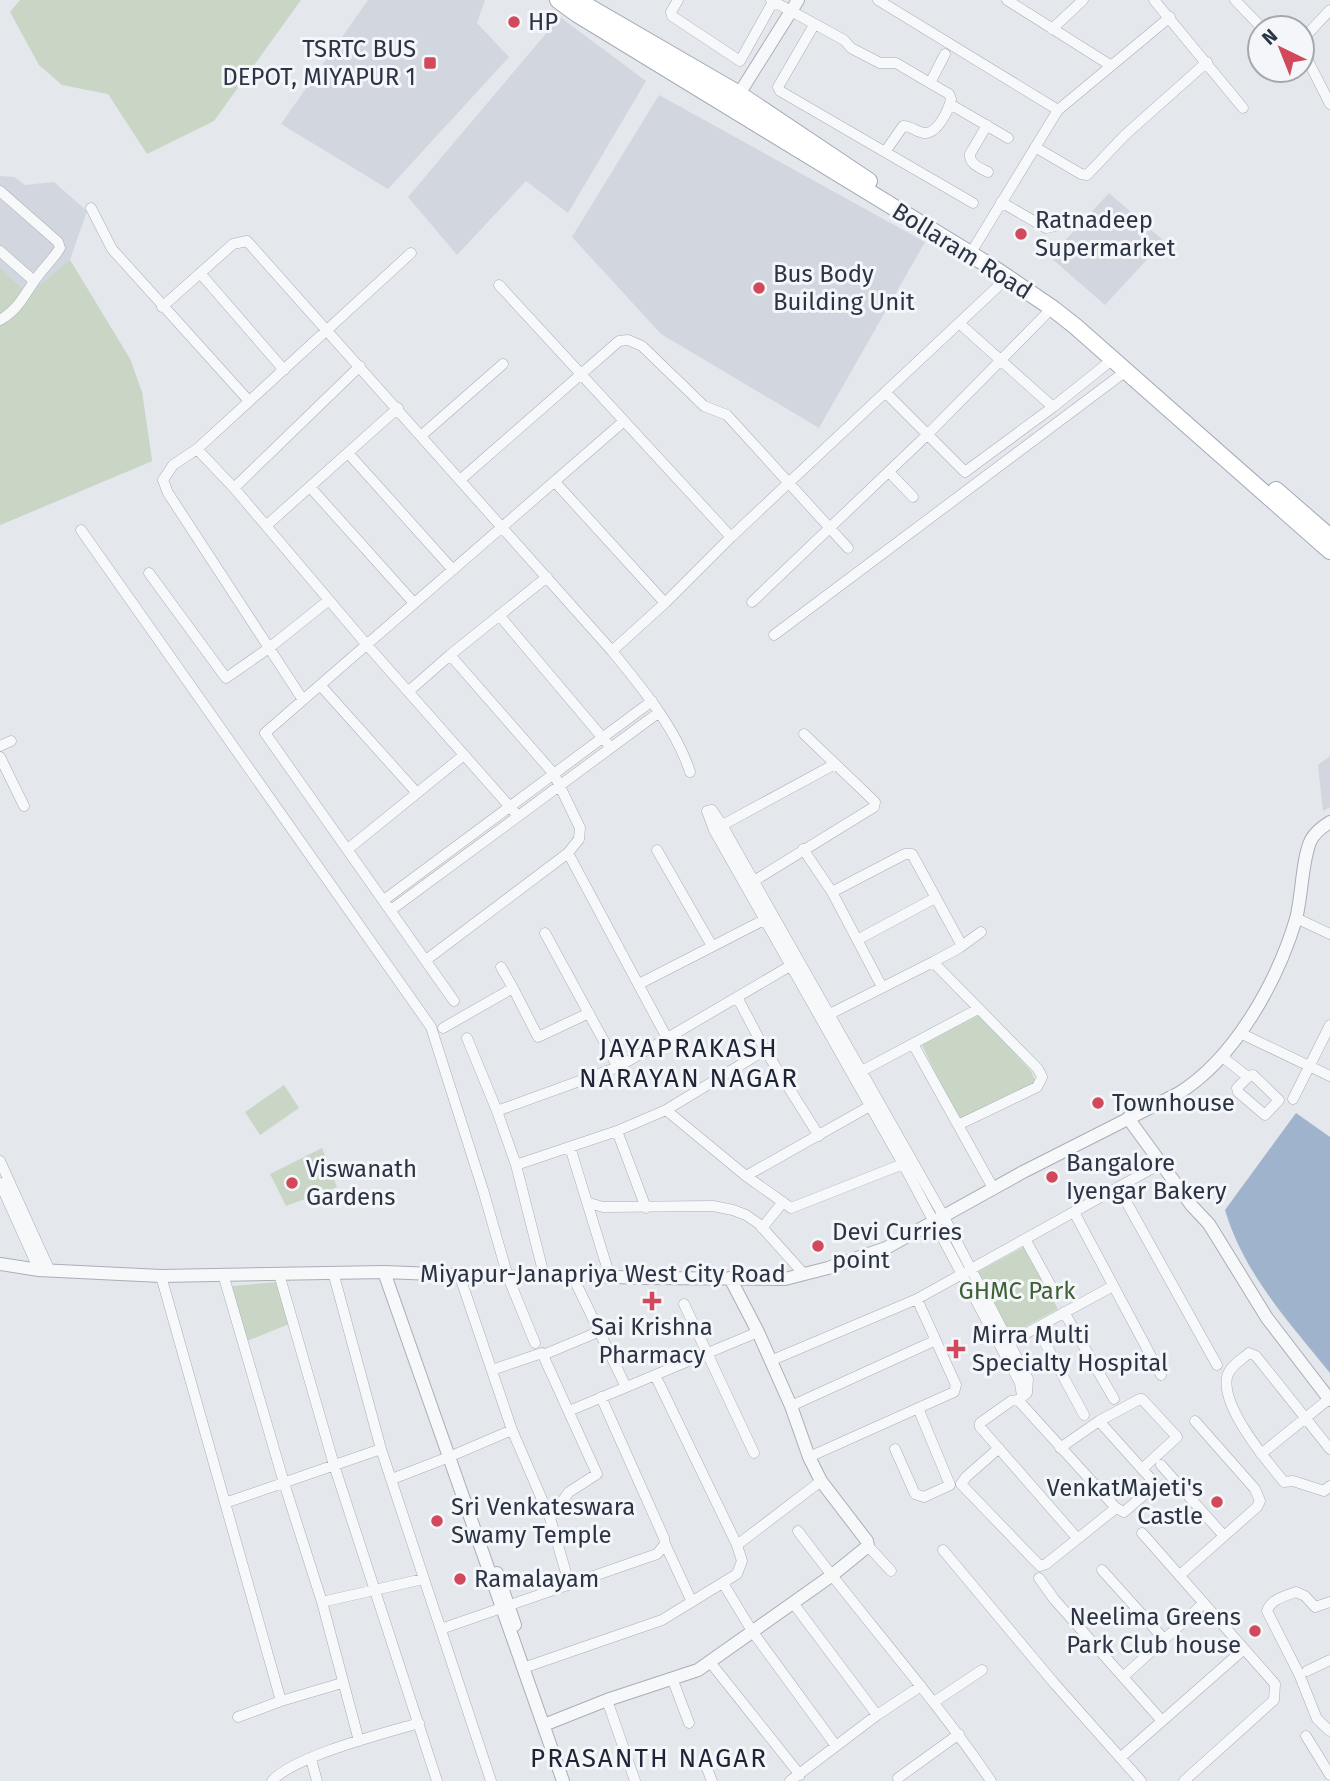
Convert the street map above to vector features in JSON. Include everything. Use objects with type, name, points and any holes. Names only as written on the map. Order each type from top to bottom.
[{"type":"main road","name":"Bollaram Road","points":[[558,0],[576,14],[1008,277],[1052,308],[1330,551]]},
{"type":"main road","name":"Bollaram Road","points":[[577,0],[739,93],[822,152],[1060,302],[1330,537]]},
{"type":"street","points":[[678,0],[671,12],[672,16],[738,61],[742,60],[773,0],[794,6],[814,25],[845,40],[851,48],[880,63],[896,63],[949,94],[950,104],[936,128],[923,133],[903,126],[898,129],[885,152]]},
{"type":"street","points":[[878,0],[1058,110]]},
{"type":"street","points":[[1007,0],[1110,65]]},
{"type":"street","points":[[1154,0],[1243,108]]},
{"type":"street","points":[[1052,29],[1076,2]]},
{"type":"street","points":[[739,93],[794,6]]},
{"type":"street","points":[[1316,25],[1330,10]]},
{"type":"street","points":[[975,246],[1058,110],[1170,17]]},
{"type":"street","points":[[814,25],[778,83],[780,91],[973,203]]},
{"type":"street","points":[[930,83],[945,54]]},
{"type":"street","points":[[1035,147],[1087,175],[1125,135],[1207,62]]},
{"type":"street","points":[[1316,76],[1330,104]]},
{"type":"street","points":[[950,104],[1009,138]]},
{"type":"street","points":[[987,125],[969,159],[988,172]]},
{"type":"street","points":[[0,191],[58,242],[60,248],[34,281],[17,310],[0,320]]},
{"type":"street","points":[[1002,202],[1046,228],[1055,226],[1059,219]]},
{"type":"street","points":[[91,208],[112,248],[162,307],[249,401]]},
{"type":"street","points":[[162,307],[233,244],[247,241],[612,650],[652,701],[676,741],[690,772]]},
{"type":"street","points":[[0,251],[34,281]]},
{"type":"street","points":[[303,700],[167,493],[163,480],[173,465],[197,449],[411,253]]},
{"type":"street","points":[[200,274],[284,370]]},
{"type":"street","points":[[612,650],[665,603],[731,537],[1008,277]]},
{"type":"street","points":[[499,285],[731,537]]},
{"type":"street","points":[[752,602],[928,435],[1052,308]]},
{"type":"street","points":[[958,323],[1053,407]]},
{"type":"street","points":[[460,480],[580,373],[619,341],[628,340],[642,346],[704,406],[727,415],[848,548]]},
{"type":"street","points":[[885,392],[965,472],[1113,359]]},
{"type":"street","points":[[422,435],[503,364]]},
{"type":"street","points":[[234,488],[360,366]]},
{"type":"street","points":[[774,635],[1126,371]]},
{"type":"street","points":[[267,525],[398,408]]},
{"type":"street","points":[[454,1001],[265,733],[624,421]]},
{"type":"street","points":[[197,449],[267,525],[367,645],[518,816]]},
{"type":"street","points":[[348,453],[453,570]]},
{"type":"street","points":[[889,472],[913,497]]},
{"type":"street","points":[[555,482],[665,603]]},
{"type":"street","points":[[310,487],[414,603]]},
{"type":"street","points":[[81,530],[431,1027],[508,1277],[536,1343]]},
{"type":"street","points":[[149,573],[226,678],[329,600]]},
{"type":"street","points":[[409,691],[547,576]]},
{"type":"street","points":[[499,615],[611,748]]},
{"type":"street","points":[[426,960],[568,853],[579,839],[580,828],[554,774],[450,655]]},
{"type":"street","points":[[321,686],[416,792]]},
{"type":"street","points":[[384,900],[652,701]]},
{"type":"street","points":[[391,910],[658,713]]},
{"type":"street","points":[[750,884],[874,807],[875,802],[804,734]]},
{"type":"street","points":[[0,746],[11,741]]},
{"type":"street","points":[[348,849],[464,755]]},
{"type":"street","points":[[0,757],[24,806]]},
{"type":"street","points":[[835,764],[718,828],[939,1220],[1004,1346],[1020,1383],[1020,1398],[1060,1448],[1116,1508],[1122,1512],[1126,1511],[1151,1489],[1152,1480],[1099,1421]]},
{"type":"street","name":"Miyapur-Janapriya West City Road","points":[[0,1264],[45,1270],[161,1276],[387,1272],[508,1277],[572,1275],[785,1279],[886,1248],[993,1188],[1197,1082],[1240,1033],[1277,969],[1296,918],[1310,841],[1320,828],[1330,822]]},
{"type":"street","points":[[803,849],[832,892],[882,988]]},
{"type":"street","points":[[657,850],[712,946]]},
{"type":"street","points":[[568,853],[667,1038]]},
{"type":"street","points":[[832,892],[908,853],[915,858],[961,944]]},
{"type":"street","points":[[750,884],[764,920],[790,966],[825,1016]]},
{"type":"street","points":[[857,940],[935,898]]},
{"type":"street","points":[[1296,918],[1330,934]]},
{"type":"street","points":[[639,984],[764,920]]},
{"type":"street","points":[[825,1016],[933,962],[981,932]]},
{"type":"street","points":[[545,933],[618,1067]]},
{"type":"street","points":[[933,962],[1038,1069],[1042,1077],[1037,1087],[958,1125]]},
{"type":"street","points":[[497,1111],[618,1067],[790,966]]},
{"type":"street","points":[[501,967],[538,1037],[589,1013]]},
{"type":"street","points":[[443,1028],[513,988]]},
{"type":"street","points":[[737,997],[765,1050],[818,1136]]},
{"type":"street","points":[[857,1074],[978,1009]]},
{"type":"street","points":[[1293,1099],[1330,1025]]},
{"type":"street","points":[[1240,1033],[1330,1076]]},
{"type":"street","points":[[467,1038],[516,1165],[544,1275]]},
{"type":"street","points":[[913,1044],[993,1188]]},
{"type":"street","points":[[516,1165],[617,1131],[666,1110],[765,1050]]},
{"type":"street","points":[[1221,1056],[1248,1077]]},
{"type":"street","points":[[857,1074],[870,1106],[939,1220]]},
{"type":"street","points":[[746,1176],[870,1106]]},
{"type":"street","points":[[666,1110],[788,1207],[795,1208],[903,1164]]},
{"type":"street","points":[[1128,1118],[1192,1206],[1215,1232],[1267,1318],[1330,1399],[1261,1454]]},
{"type":"street","points":[[617,1131],[646,1208]]},
{"type":"street","points":[[570,1147],[610,1277]]},
{"type":"street","points":[[0,1161],[45,1270]]},
{"type":"street","points":[[770,1361],[916,1299],[1162,1163]]},
{"type":"street","points":[[0,1183],[45,1270]]},
{"type":"street","points":[[1118,1187],[1217,1364]]},
{"type":"street","points":[[762,1228],[783,1202]]},
{"type":"street","points":[[589,1203],[603,1208],[713,1206],[746,1215],[762,1228],[804,1274]]},
{"type":"street","points":[[1074,1212],[1161,1376]]},
{"type":"street","points":[[1025,1239],[1052,1289]]},
{"type":"street","points":[[333,1272],[381,1449],[491,1781]]},
{"type":"street","points":[[387,1272],[563,1781]]},
{"type":"street","points":[[223,1274],[322,1602],[359,1741]]},
{"type":"street","points":[[279,1274],[334,1465],[437,1781]]},
{"type":"street","points":[[458,1274],[512,1430],[550,1518],[569,1583]]},
{"type":"street","points":[[572,1275],[626,1387]]},
{"type":"street","points":[[161,1276],[281,1701]]},
{"type":"street","points":[[730,1278],[758,1332],[821,1481],[867,1541],[868,1546],[891,1571]]},
{"type":"street","points":[[1004,1346],[1113,1286]]},
{"type":"street","points":[[809,1457],[956,1389],[916,1299]]},
{"type":"street","points":[[684,1304],[754,1453]]},
{"type":"street","points":[[1064,1312],[1114,1399]]},
{"type":"street","points":[[1037,1328],[1084,1415]]},
{"type":"street","points":[[492,1370],[542,1353],[543,1355],[598,1332]]},
{"type":"street","points":[[569,1411],[758,1332]]},
{"type":"street","points":[[791,1406],[934,1340]]},
{"type":"street","points":[[1330,1449],[1256,1356],[1249,1353],[1232,1367],[1227,1377],[1228,1399],[1261,1454],[1284,1482],[1293,1481],[1324,1491],[1330,1486]]},
{"type":"street","points":[[543,1355],[597,1474],[569,1492],[550,1518]]},
{"type":"street","points":[[529,1666],[662,1620],[737,1574],[740,1569],[742,1561],[737,1545],[655,1375]]},
{"type":"street","points":[[601,1397],[692,1602]]},
{"type":"street","points":[[1020,1398],[1011,1401],[980,1423],[980,1428],[1077,1538]]},
{"type":"street","points":[[1060,1448],[1099,1421],[1140,1399],[1176,1435],[1176,1438],[1142,1469]]},
{"type":"street","points":[[895,1449],[918,1496],[924,1497],[950,1485],[918,1408]]},
{"type":"street","points":[[1180,1575],[1260,1501],[1259,1495],[1195,1421]]},
{"type":"street","points":[[392,1479],[512,1430]]},
{"type":"street","points":[[999,1448],[962,1480],[963,1487],[1040,1566],[1116,1508]]},
{"type":"street","points":[[225,1503],[381,1449]]},
{"type":"street","points":[[1161,1465],[1224,1536]]},
{"type":"street","points":[[737,1545],[821,1481]]},
{"type":"street","points":[[798,1531],[831,1576],[959,1734],[991,1781]]},
{"type":"street","points":[[1142,1532],[1275,1684],[1274,1700],[1184,1781]]},
{"type":"street","points":[[441,1629],[657,1554],[665,1544]]},
{"type":"street","points":[[549,1723],[607,1700],[698,1670],[831,1576],[868,1546]]},
{"type":"street","points":[[943,1550],[1141,1781]]},
{"type":"street","points":[[1102,1570],[1164,1639]]},
{"type":"street","points":[[1039,1578],[1054,1599],[1163,1721]]},
{"type":"street","points":[[322,1602],[423,1579]]},
{"type":"street","points":[[723,1583],[752,1631],[836,1746]]},
{"type":"street","points":[[1330,1602],[1315,1607],[1305,1596],[1296,1592],[1274,1601],[1267,1611],[1299,1674],[1317,1719],[1330,1731]]},
{"type":"street","points":[[793,1603],[877,1715]]},
{"type":"street","points":[[1123,1677],[1204,1603]]},
{"type":"street","points":[[504,1607],[529,1666],[570,1781]]},
{"type":"street","points":[[1120,1758],[1244,1649]]},
{"type":"street","points":[[1307,1671],[1330,1660]]},
{"type":"street","points":[[710,1662],[800,1775]]},
{"type":"street","points":[[934,1702],[982,1670]]},
{"type":"street","points":[[672,1678],[689,1723]]},
{"type":"street","points":[[238,1717],[342,1683]]},
{"type":"street","points":[[790,1781],[877,1715],[921,1686]]},
{"type":"street","points":[[607,1700],[635,1781]]},
{"type":"street","points":[[272,1781],[286,1770],[311,1759],[419,1723]]},
{"type":"street","points":[[898,1778],[959,1734]]},
{"type":"street","points":[[1306,1736],[1330,1775]]},
{"type":"street","points":[[311,1759],[317,1781]]},
{"type":"street","points":[[704,1761],[712,1781]]},
{"type":"shaded area","points":[[368,0],[485,0],[477,23],[509,57],[388,189],[281,124]]},
{"type":"shaded area","points":[[560,17],[646,81],[568,213],[526,181],[457,255],[408,197]]},
{"type":"shaded area","name":"Bus Body Building Unit","points":[[659,95],[925,242],[819,428],[661,334],[572,237]]},
{"type":"shaded area","points":[[0,176],[14,177],[25,185],[54,182],[87,211],[70,260],[130,359],[142,392],[152,461],[0,525]]},
{"type":"shaded area","points":[[1109,193],[1164,241],[1105,305],[1050,257]]},
{"type":"shaded area","points":[[1330,756],[1330,807],[1323,811],[1318,765]]},
{"type":"green space","points":[[20,0],[301,0],[214,121],[147,154],[108,94],[62,85],[39,65],[10,12]]},
{"type":"green space","points":[[70,260],[130,359],[142,392],[152,461],[0,525],[0,268],[29,295]]},
{"type":"green space","points":[[979,1015],[1031,1071],[1035,1080],[1032,1087],[959,1121],[922,1045]]},
{"type":"green space","points":[[284,1085],[299,1108],[260,1135],[245,1112]]},
{"type":"green space","points":[[322,1148],[337,1187],[286,1206],[270,1174]]},
{"type":"green space","name":"GHMC Park","points":[[1024,1247],[1058,1309],[1010,1335],[976,1273]]},
{"type":"green space","points":[[278,1282],[294,1322],[247,1341],[232,1286]]},
{"type":"water","points":[[1296,1113],[1330,1137],[1330,1373],[1256,1276],[1233,1233],[1225,1210]]},
{"type":"place","name":"HP","points":[[514,22]]},
{"type":"place","name":"TSRTC BUS DEPOT, MIYAPUR 1","points":[[430,63]]},
{"type":"place","name":"Ratnadeep Supermarket","points":[[1021,234]]},
{"type":"place","name":"Bus Body Building Unit","points":[[759,288]]},
{"type":"place","name":"Townhouse","points":[[1098,1103]]},
{"type":"place","name":"Bangalore Iyengar Bakery","points":[[1052,1177]]},
{"type":"place","name":"Viswanath Gardens","points":[[292,1183]]},
{"type":"place","name":"Devi Curries point","points":[[818,1246]]},
{"type":"place","name":"Sai Krishna Pharmacy","points":[[652,1301]]},
{"type":"place","name":"Mirra Multi Specialty Hospital","points":[[956,1349]]},
{"type":"place","name":"VenkatMajeti's Castle","points":[[1217,1502]]},
{"type":"place","name":"Sri Venkateswara Swamy Temple","points":[[437,1521]]},
{"type":"place","name":"Ramalayam","points":[[460,1579]]},
{"type":"place","name":"Neelima Greens Park Club house","points":[[1255,1631]]},
{"type":"district","name":"JAYAPRAKASH NARAYAN NAGAR","points":[[689,1063]]},
{"type":"district","name":"PRASANTH NAGAR","points":[[649,1758]]}]
